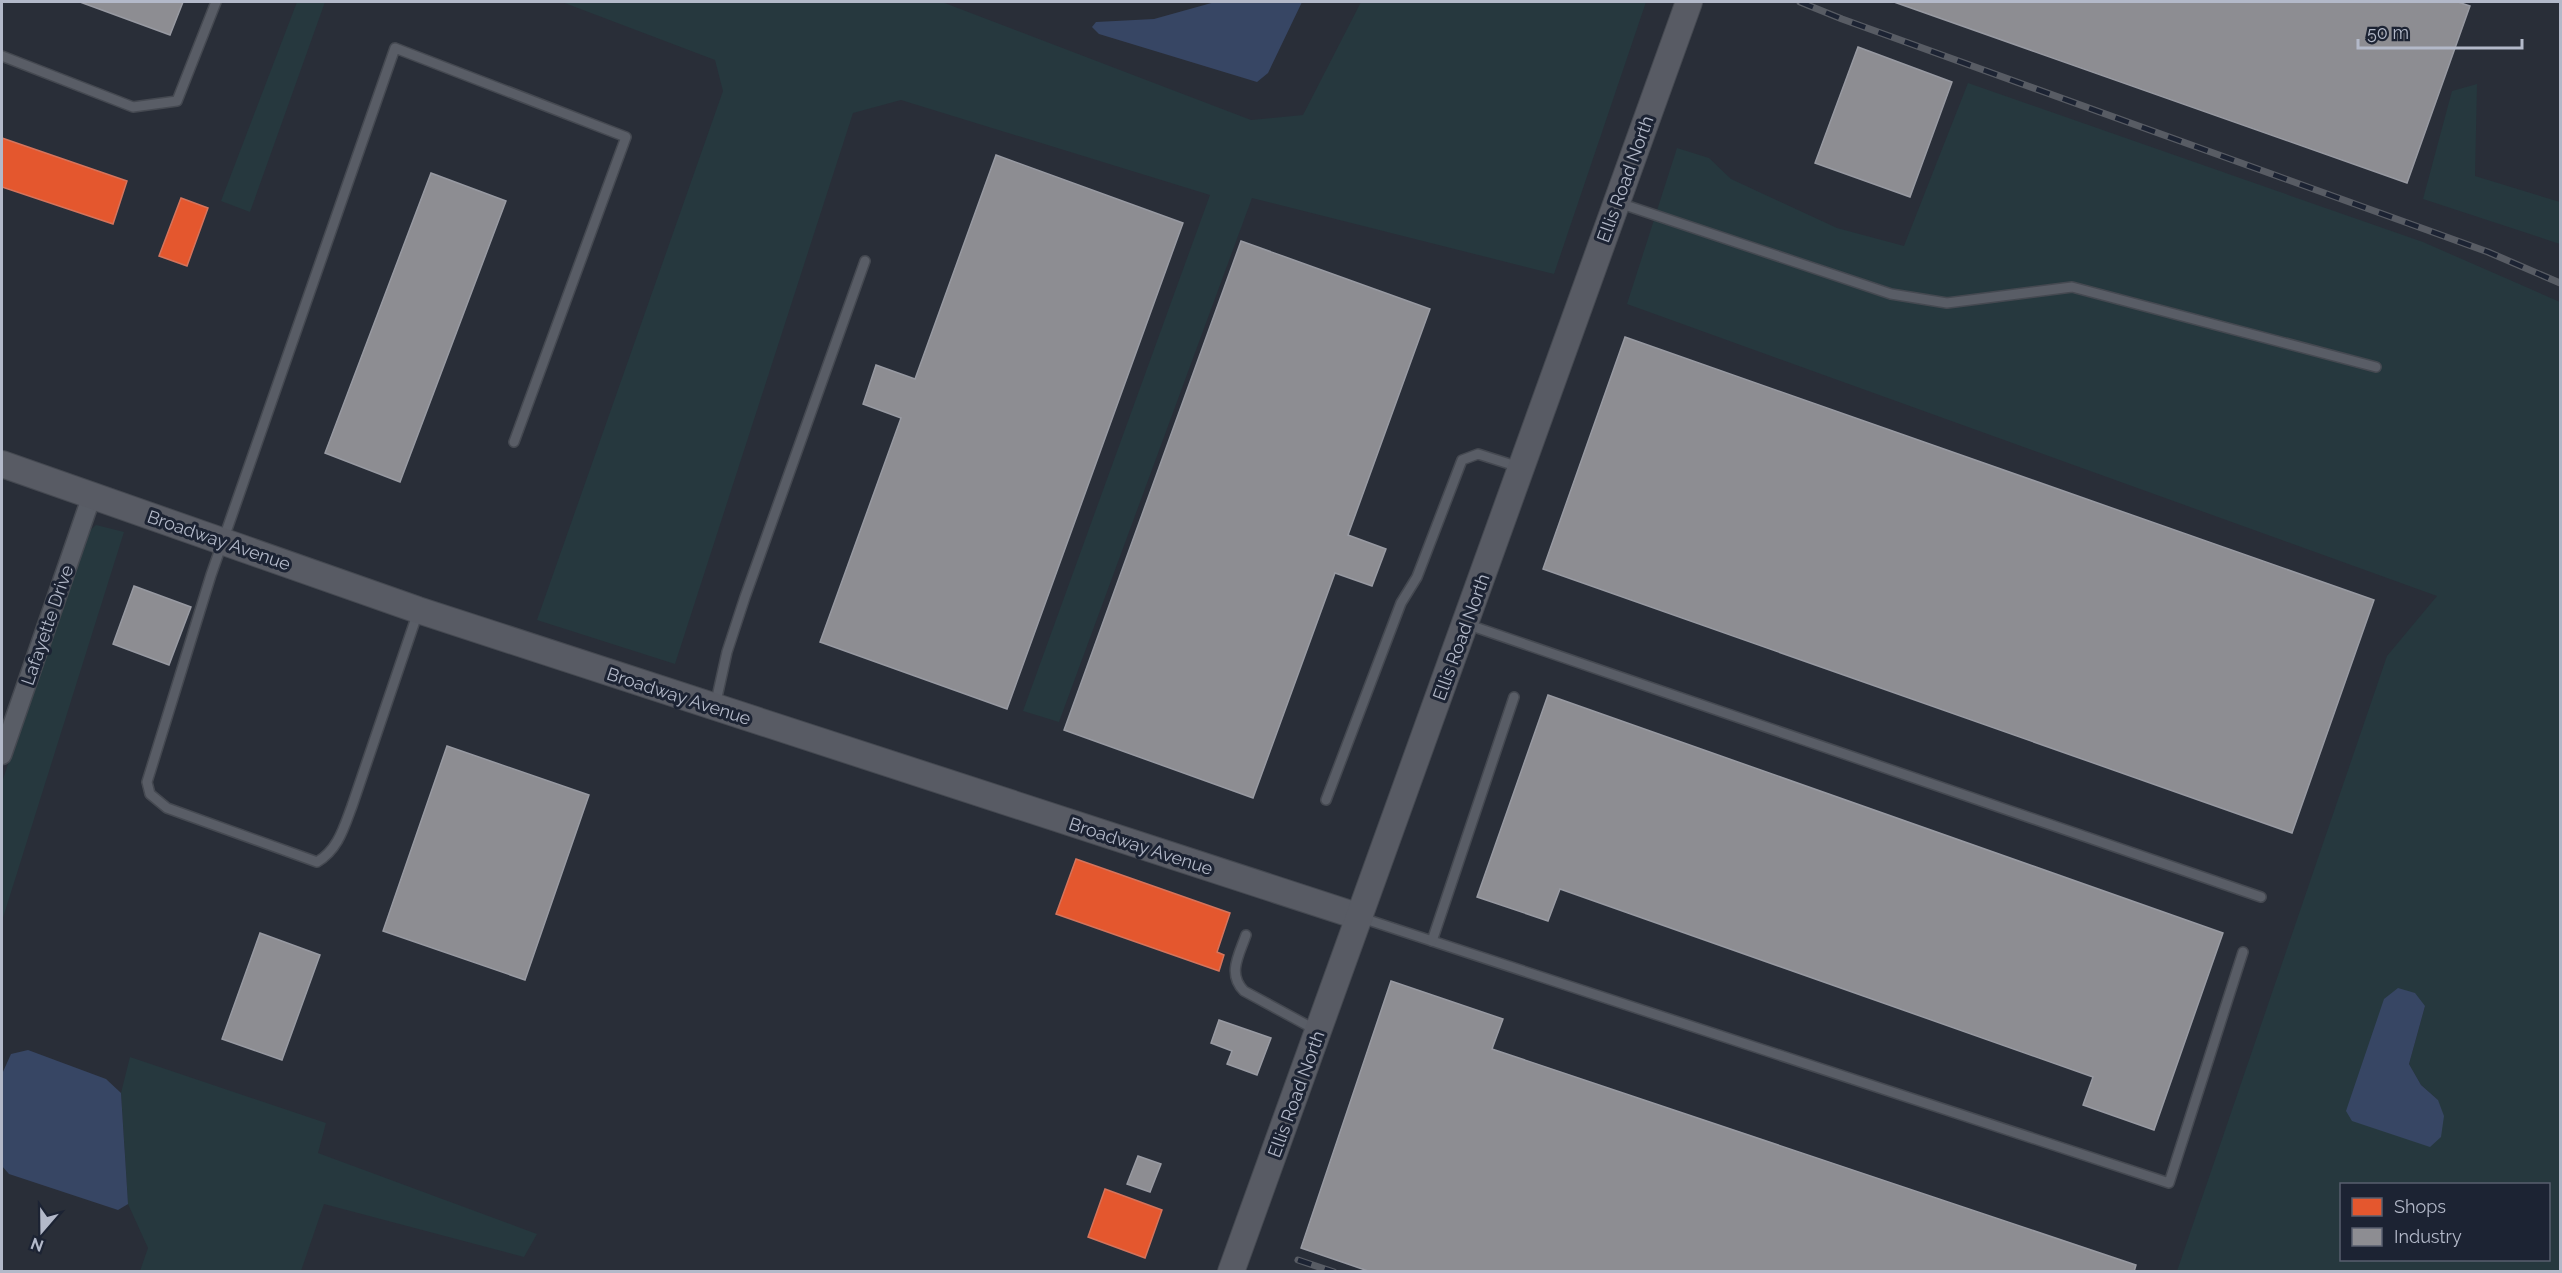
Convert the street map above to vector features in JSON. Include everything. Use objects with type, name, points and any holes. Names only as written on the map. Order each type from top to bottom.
[{"type":"street","name":"Ellis Road North","points":[[1231,1272],[1689,2]]},
{"type":"street","name":"Broadway Avenue","points":[[2,464],[418,610],[1359,917]]},
{"type":"street","name":"Lafayette Drive","points":[[2,753],[92,495]]},
{"type":"lane","points":[[2,56],[133,107],[177,101],[216,2]]},
{"type":"lane","points":[[418,610],[341,835],[327,856],[317,862],[167,808],[150,794],[147,782],[211,575],[395,48],[626,137],[514,441]]},
{"type":"lane","points":[[1617,202],[1891,294],[1947,303],[2072,287],[2376,367]]},
{"type":"lane","points":[[714,708],[727,652],[745,597],[865,261]]},
{"type":"lane","points":[[1326,800],[1401,603],[1417,577],[1462,460],[1478,454],[1521,468]]},
{"type":"lane","points":[[1465,624],[2261,897]]},
{"type":"lane","points":[[1432,941],[1514,697]]},
{"type":"lane","points":[[1359,917],[2169,1183],[2243,952]]},
{"type":"lane","points":[[1246,935],[1234,967],[1236,983],[1244,991],[1318,1031]]},
{"type":"shaded area","points":[[297,2],[325,2],[250,212],[221,201]]},
{"type":"shaded area","points":[[562,2],[942,2],[1251,120],[1303,115],[1361,2],[1646,2],[1554,274],[1252,198],[1059,722],[1023,711],[1210,195],[901,100],[853,113],[675,664],[537,620],[723,91],[715,60]]},
{"type":"shaded area","points":[[1968,83],[2423,242],[2560,302],[2560,1271],[2177,1271],[2387,656],[2437,596],[1627,304],[1677,148],[1709,158],[1731,179],[1837,228],[1904,246]],"holes":[[[2425,1006],[2409,1064],[2421,1085],[2438,1100],[2346,1111]]]},
{"type":"shaded area","points":[[2477,84],[2475,176],[2560,202],[2560,244],[2423,199],[2452,91]]},
{"type":"shaded area","points":[[96,525],[124,532],[2,921],[2,782],[85,535]]},
{"type":"shaded area","points":[[130,1057],[326,1123],[318,1153],[537,1234],[524,1257],[324,1204],[301,1271],[140,1271],[148,1248],[128,1204],[121,1093]]},
{"type":"water","points":[[1215,2],[1302,2],[1268,73],[1257,82],[1099,34],[1092,27],[1096,22],[1154,19]]},
{"type":"water","points":[[2398,988],[2415,993],[2425,1006],[2409,1064],[2421,1085],[2438,1100],[2444,1116],[2441,1137],[2430,1147],[2352,1121],[2346,1111],[2384,999]]},
{"type":"water","points":[[28,1050],[106,1079],[121,1093],[128,1204],[118,1210],[9,1174],[2,1166],[2,1074],[11,1054]]},
{"type":"building: Shops","points":[[2,138],[127,181],[113,224],[2,187]]},
{"type":"building: Shops","points":[[181,198],[208,208],[187,266],[159,256]]},
{"type":"building: Shops","points":[[1076,859],[1230,913],[1217,952],[1224,955],[1219,971],[1056,914]]},
{"type":"building: Shops","points":[[1105,1189],[1162,1210],[1145,1258],[1088,1237]]},
{"type":"building: Industry","points":[[80,2],[183,2],[170,35]]},
{"type":"building: Industry","points":[[1894,2],[2458,2],[2470,6],[2407,183]]},
{"type":"building: Industry","points":[[1858,47],[1952,82],[1910,197],[1815,163]]},
{"type":"building: Industry","points":[[996,155],[1183,223],[1007,709],[820,642],[901,418],[863,404],[876,365],[915,379]]},
{"type":"building: Industry","points":[[431,173],[506,201],[400,482],[325,453]]},
{"type":"building: Industry","points":[[1241,241],[1430,309],[1348,535],[1386,549],[1372,586],[1335,573],[1253,798],[1064,730]]},
{"type":"building: Industry","points":[[1625,337],[2374,600],[2292,833],[1543,569]]},
{"type":"building: Industry","points":[[134,586],[191,607],[169,665],[113,644]]},
{"type":"building: Industry","points":[[1548,695],[2223,933],[2154,1130],[2083,1105],[2093,1077],[1560,889],[1548,921],[1477,897]]},
{"type":"building: Industry","points":[[447,746],[589,795],[525,980],[383,931]]},
{"type":"building: Industry","points":[[260,933],[320,955],[282,1060],[222,1039]]},
{"type":"building: Industry","points":[[1391,981],[1503,1019],[1492,1049],[2136,1265],[2134,1272],[1371,1272],[1301,1248]]},
{"type":"building: Industry","points":[[1219,1020],[1271,1038],[1257,1075],[1227,1064],[1232,1051],[1211,1043]]},
{"type":"building: Industry","points":[[1138,1156],[1161,1164],[1150,1192],[1127,1184]]},
{"type":"railway","points":[[1800,2],[2488,252],[2560,283]]},
{"type":"railway","points":[[1298,1260],[1334,1272]]}]
